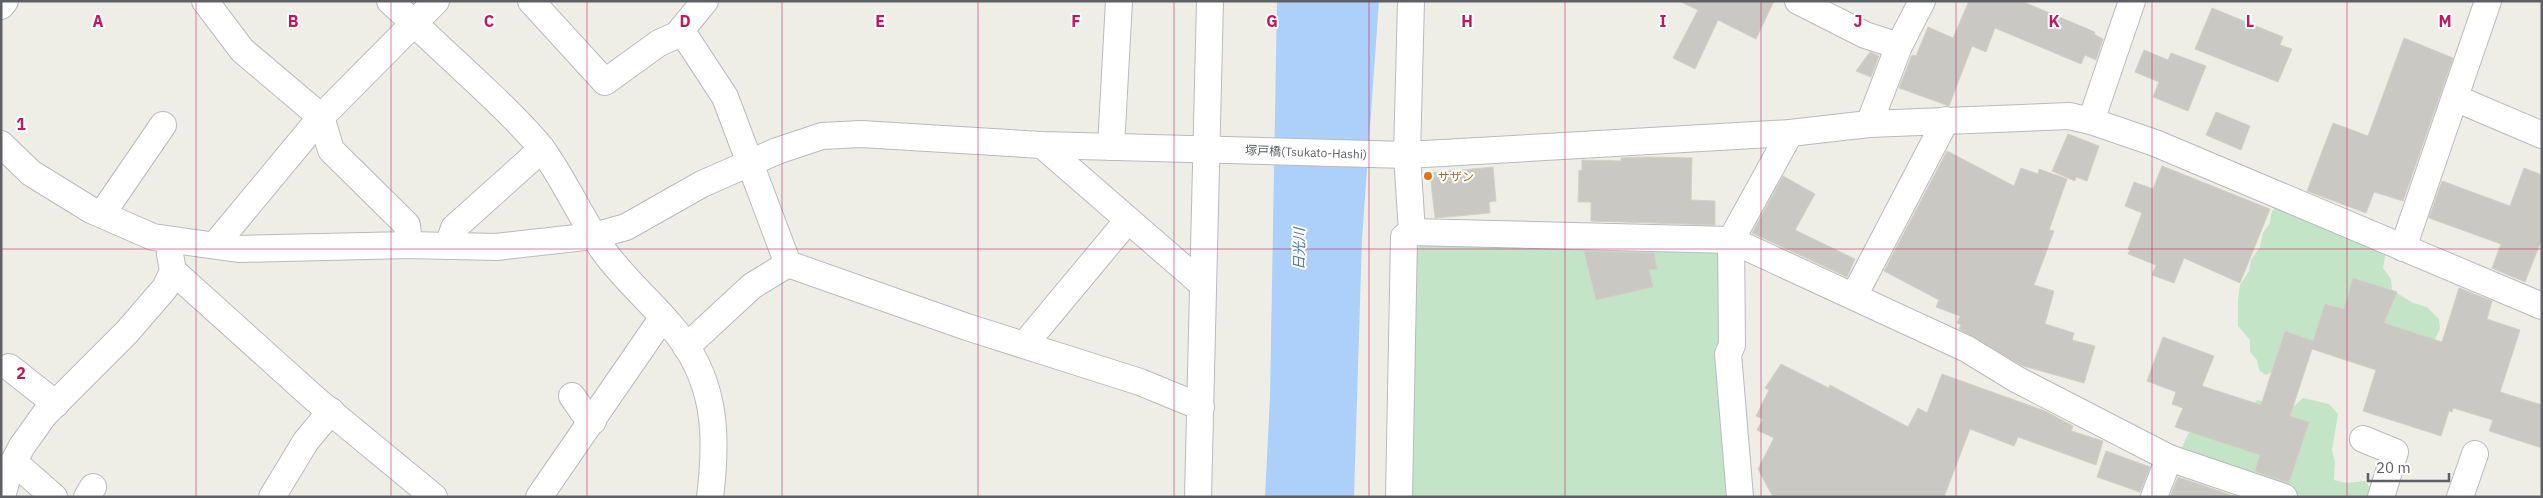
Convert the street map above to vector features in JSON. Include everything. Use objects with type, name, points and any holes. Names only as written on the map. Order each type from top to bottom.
[{"type":"street","points":[[1,6],[5,1]]},
{"type":"street","points":[[205,1],[242,50],[321,117],[331,150],[407,225],[409,246]]},
{"type":"street","points":[[390,1],[500,104],[542,149],[594,236],[627,279],[663,317],[697,365],[713,409],[715,454],[710,497]]},
{"type":"street","points":[[214,245],[321,117],[436,1]]},
{"type":"street","points":[[531,1],[605,82],[659,43],[677,35],[705,1]]},
{"type":"street","points":[[1111,146],[1119,1]]},
{"type":"street","points":[[1198,497],[1210,1]]},
{"type":"street","points":[[1411,1],[1407,155],[1412,232]]},
{"type":"street","points":[[1798,1],[1865,35],[1899,46]]},
{"type":"street","points":[[1869,124],[1899,46],[1922,1]]},
{"type":"street","points":[[2091,121],[2132,1]]},
{"type":"street","points":[[2403,248],[2488,1]]},
{"type":"street","points":[[677,35],[687,39],[725,97],[788,264]]},
{"type":"street","points":[[2455,98],[2542,134]]},
{"type":"street","name":"塚戸橋(Tsukato-Hashi)","points":[[1,144],[31,174],[102,214],[153,237],[238,248],[496,247],[594,236],[626,227],[702,184],[751,162],[822,136],[861,134],[1042,145],[1407,155],[1790,133],[1869,124],[2069,116],[2091,121],[2156,143],[2542,306]]},
{"type":"street","points":[[1854,296],[1946,120]]},
{"type":"street","points":[[102,214],[163,125]]},
{"type":"street","points":[[1740,497],[1728,354],[1732,345],[1731,240],[1790,133]]},
{"type":"street","points":[[1042,145],[1202,284]]},
{"type":"street","points":[[448,246],[454,228],[542,149]]},
{"type":"street","points":[[1024,345],[1128,220]]},
{"type":"street","points":[[1399,497],[1404,237],[1412,232],[1731,240],[1967,349],[2016,378],[2169,458],[2284,497]]},
{"type":"street","points":[[2,497],[8,472],[22,446],[56,404],[127,332],[166,288],[173,271],[168,238]]},
{"type":"street","points":[[788,264],[1024,345],[1140,382],[1201,407]]},
{"type":"street","points":[[686,348],[752,286],[788,264]]},
{"type":"street","points":[[173,271],[331,411],[434,497]]},
{"type":"street","points":[[540,497],[663,317]]},
{"type":"street","points":[[8,366],[56,404]]},
{"type":"street","points":[[572,396],[593,421]]},
{"type":"street","points":[[272,497],[306,441],[331,411]]},
{"type":"street","points":[[2362,439],[2395,452],[2381,497]]},
{"type":"street","points":[[2460,497],[2475,454]]},
{"type":"street","points":[[2154,497],[2169,458]]},
{"type":"street","points":[[14,462],[54,497]]},
{"type":"green space","points":[[2278,202],[2387,246],[2383,268],[2391,279],[2392,290],[2413,303],[2427,307],[2439,319],[2440,329],[2435,339],[2316,339],[2302,346],[2273,372],[2265,375],[2259,370],[2257,360],[2250,352],[2250,340],[2238,326],[2238,300],[2240,285],[2249,271],[2251,260],[2260,247],[2263,233],[2270,223],[2271,214]]},
{"type":"green space","points":[[1419,245],[1723,247],[1725,343],[1715,346],[1728,497],[1412,497],[1416,252]]},
{"type":"green space","points":[[2303,398],[2329,404],[2338,414],[2332,450],[2335,462],[2334,480],[2347,483],[2365,481],[2373,491],[2371,497],[2268,497],[2177,458],[2188,434],[2199,427],[2248,413],[2257,400],[2291,409]]},
{"type":"water","name":"日光川","points":[[1277,1],[1379,1],[1362,239],[1354,497],[1265,497],[1270,397]]},
{"type":"building","points":[[1679,1],[1774,1],[1756,39],[1718,20],[1695,69],[1673,58],[1698,10]]},
{"type":"building","points":[[1969,1],[2021,1],[2095,32],[2094,34],[2103,39],[2096,60],[2085,55],[2081,64],[1995,28],[1986,52],[1972,46],[1949,106],[1899,88],[1912,55],[1916,56],[1928,27],[1953,38]]},
{"type":"building","points":[[2212,8],[2283,37],[2280,45],[2292,49],[2278,82],[2195,49]]},
{"type":"building","points":[[2404,38],[2453,58],[2403,201],[2374,192],[2366,213],[2307,191],[2333,123],[2368,136]]},
{"type":"building","points":[[2144,50],[2168,60],[2171,53],[2206,66],[2188,111],[2153,97],[2159,82],[2135,72]]},
{"type":"building","points":[[1870,52],[1879,56],[1871,77],[1856,71]]},
{"type":"building","points":[[2216,112],[2250,126],[2241,150],[2206,135]]},
{"type":"building","points":[[2068,134],[2099,146],[2087,181],[2076,177],[2075,181],[2052,171]]},
{"type":"building","points":[[1947,151],[2014,186],[2021,168],[2038,174],[2039,169],[2067,179],[2049,230],[2054,231],[2034,285],[2054,291],[2045,324],[2074,333],[2072,340],[2095,346],[2084,383],[2023,366],[1959,329],[1961,325],[1957,323],[1960,316],[1936,307],[1939,300],[1884,271]]},
{"type":"building","points":[[1621,158],[1692,158],[1691,200],[1715,201],[1715,225],[1591,221],[1591,202],[1578,202],[1579,170],[1582,171],[1582,160],[1621,161]]},
{"type":"building","points":[[2162,166],[2270,209],[2240,283],[2184,258],[2174,283],[2152,275],[2156,265],[2128,254],[2130,250],[2128,249],[2142,213],[2125,206],[2134,182],[2153,189]]},
{"type":"building","points":[[1493,167],[1496,201],[1489,202],[1490,213],[1435,218],[1430,173]]},
{"type":"building","points":[[2524,168],[2542,175],[2542,239],[2525,282],[2492,268],[2501,244],[2429,218],[2442,181],[2510,206]]},
{"type":"building","points":[[1783,176],[1815,194],[1795,230],[1855,259],[1847,277],[1752,233]]},
{"type":"building","points":[[1584,251],[1654,253],[1657,269],[1649,270],[1653,287],[1596,300]]},
{"type":"building","points":[[2353,278],[2397,292],[2384,323],[2442,342],[2459,288],[2492,301],[2487,319],[2520,330],[2500,392],[2542,405],[2542,448],[2489,431],[2493,420],[2453,408],[2452,412],[2449,411],[2441,436],[2363,411],[2376,370],[2312,349],[2290,416],[2309,422],[2289,483],[2255,471],[2260,455],[2175,427],[2183,408],[2172,404],[2176,392],[2147,381],[2163,337],[2214,356],[2202,386],[2261,405],[2285,331],[2313,341],[2325,304],[2344,309]]},
{"type":"building","points":[[1781,364],[1829,388],[1830,385],[1908,427],[1918,408],[1927,413],[1942,374],[2045,411],[2073,426],[2071,431],[2103,441],[2096,465],[2018,437],[2014,446],[1970,429],[1944,497],[1773,497],[1758,469],[1774,438],[1757,430],[1763,419],[1756,416],[1769,390],[1765,388]]},
{"type":"building","points":[[2106,451],[2150,467],[2140,492],[2097,477]]},
{"type":"building","points":[[2178,477],[2237,497],[2170,497]]},
{"type":"place","name":"サザン","points":[[1428,176]]}]
